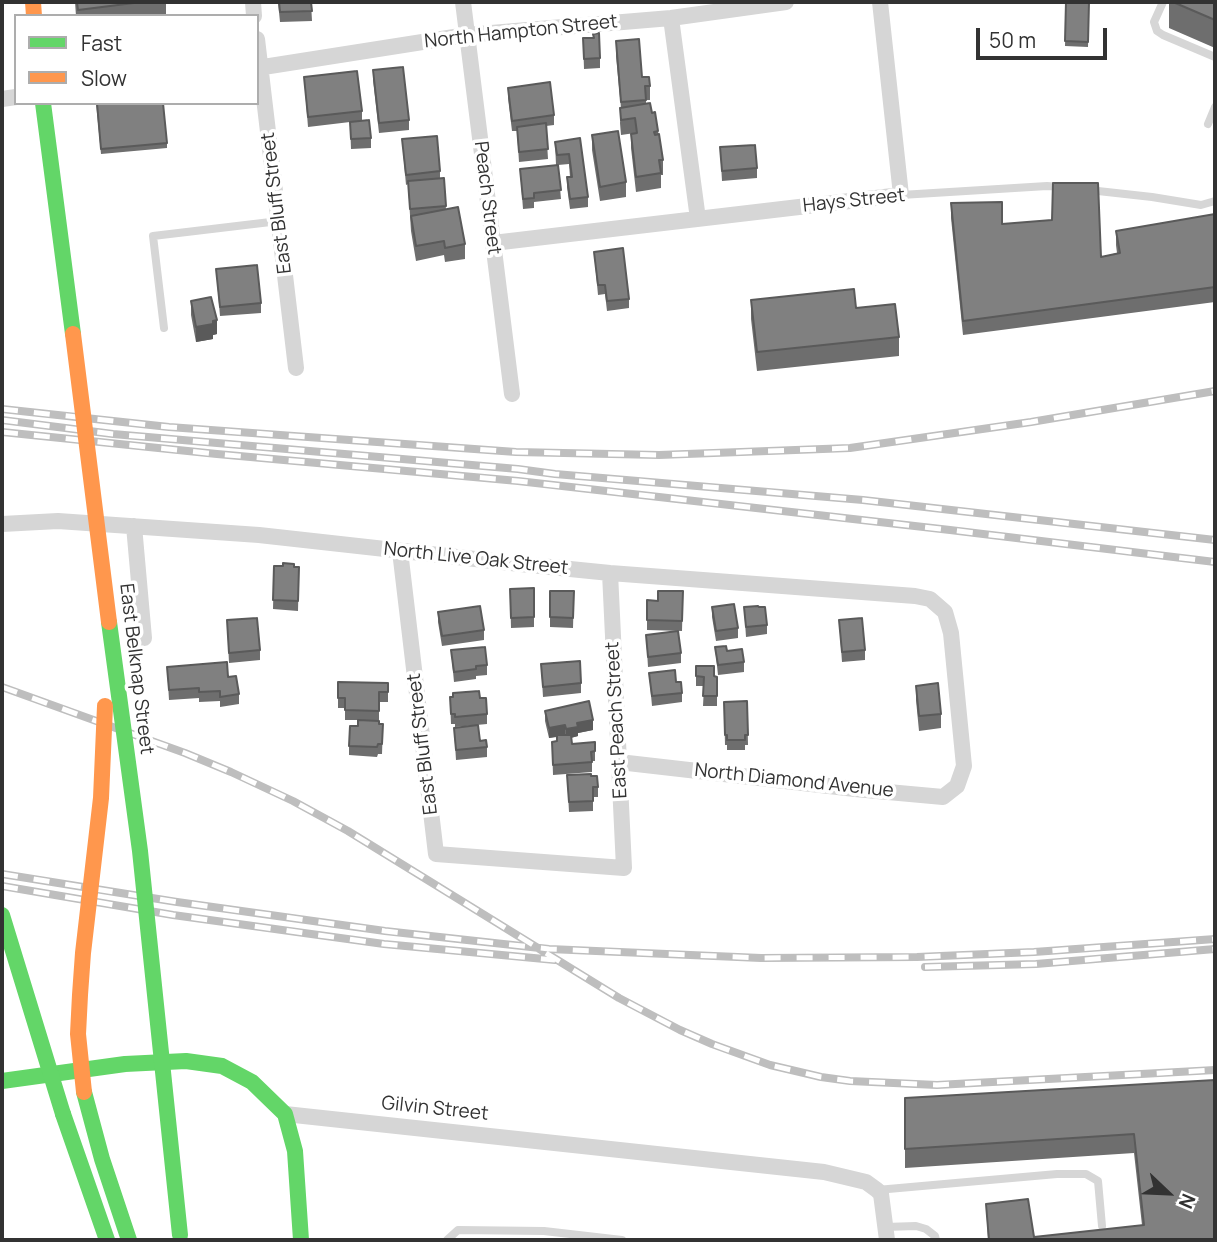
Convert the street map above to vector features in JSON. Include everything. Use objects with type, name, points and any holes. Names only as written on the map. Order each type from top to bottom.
[{"type":"main road","name":"East Belknap Street","points":[[44,105],[140,851],[181,1239]]},
{"type":"main road","points":[[102,568],[105,650],[103,761],[83,953],[78,1034],[86,1101],[129,1240]]},
{"type":"main road","points":[[2,915],[63,1114],[107,1240]]},
{"type":"main road","points":[[2,1081],[125,1064],[186,1061],[222,1066],[252,1082],[285,1114],[295,1151],[301,1240]]},
{"type":"street","name":"Peach Street","points":[[463,2],[512,394]]},
{"type":"street","name":"North Hampton Street","points":[[259,68],[467,35],[671,18],[786,2]]},
{"type":"street","points":[[880,2],[901,195]]},
{"type":"street","points":[[671,18],[698,219]]},
{"type":"street","name":"East Bluff Street","points":[[259,68],[296,368]]},
{"type":"street","name":"Hays Street","points":[[493,243],[901,195]]},
{"type":"street","name":"North Live Oak Street","points":[[2,524],[58,521],[259,535],[610,573],[930,599],[946,612],[951,633],[964,766],[960,778]]},
{"type":"street","name":"East Belknap Street","points":[[134,526],[144,638]]},
{"type":"street","name":"East Bluff Street","points":[[400,551],[436,854],[624,868]]},
{"type":"street","name":"East Peach Street","points":[[610,573],[624,868]]},
{"type":"street","name":"North Diamond Avenue","points":[[619,762],[943,797],[957,786],[960,778]]},
{"type":"street","name":"Gilvin Street","points":[[285,1114],[824,1172],[866,1182],[877,1190]]},
{"type":"street","points":[[877,1190],[881,1194],[886,1234]]},
{"type":"lane","points":[[1163,2],[1154,22],[1157,31],[1215,57]]},
{"type":"lane","points":[[1208,124],[1215,107]]},
{"type":"lane","name":"Hays Street","points":[[901,195],[1047,186],[1201,205],[1215,201]]},
{"type":"lane","points":[[163,328],[153,236],[279,221]]},
{"type":"lane","points":[[877,1190],[1057,1174],[1086,1174],[1098,1181],[1102,1226]]},
{"type":"lane","points":[[886,1234],[916,1226],[926,1229],[936,1240]]},
{"type":"lane","points":[[447,1240],[458,1230],[622,1240]]},
{"type":"building","points":[[77,2],[142,2],[78,10]]},
{"type":"building","points":[[279,2],[311,2],[312,11],[280,12]]},
{"type":"building","points":[[1066,2],[1089,2],[1088,42],[1065,41]]},
{"type":"building","points":[[1173,2],[1215,2],[1215,20]]},
{"type":"building","points":[[599,33],[600,58],[584,59],[583,38],[594,38],[593,34]]},
{"type":"building","points":[[639,39],[642,77],[649,77],[650,86],[645,86],[646,100],[621,102],[616,41]]},
{"type":"building","points":[[403,67],[409,120],[379,123],[373,70]]},
{"type":"building","points":[[357,71],[362,111],[308,117],[304,77]]},
{"type":"building","points":[[550,82],[554,115],[512,121],[508,88]]},
{"type":"building","points":[[650,103],[652,113],[655,112],[658,131],[654,132],[655,135],[659,134],[663,160],[659,160],[661,173],[636,177],[631,134],[637,133],[635,118],[621,120],[620,108]]},
{"type":"building","points":[[97,105],[163,105],[167,143],[101,149]]},
{"type":"building","points":[[369,120],[371,138],[351,139],[350,122]]},
{"type":"building","points":[[546,123],[548,149],[519,152],[517,127]]},
{"type":"building","points":[[618,131],[626,182],[600,187],[592,135]]},
{"type":"building","points":[[437,136],[440,171],[406,175],[402,139]]},
{"type":"building","points":[[580,138],[588,197],[570,199],[567,177],[572,177],[569,154],[557,155],[555,142]]},
{"type":"building","points":[[755,145],[757,168],[722,171],[720,147]]},
{"type":"building","points":[[558,165],[561,190],[534,193],[534,198],[523,199],[520,169]]},
{"type":"building","points":[[444,178],[446,206],[410,209],[408,181]]},
{"type":"building","points":[[1053,183],[1098,183],[1101,257],[1120,253],[1116,231],[1215,214],[1215,287],[963,321],[951,203],[1002,202],[1002,224],[1052,220]]},
{"type":"building","points":[[458,207],[465,244],[445,248],[444,241],[416,246],[411,216]]},
{"type":"building","points":[[623,248],[629,299],[607,301],[605,285],[598,285],[594,252]]},
{"type":"building","points":[[257,265],[261,303],[220,307],[216,269]]},
{"type":"building","points":[[854,289],[856,308],[895,304],[899,337],[757,352],[751,300]]},
{"type":"building","points":[[211,297],[217,320],[213,321],[213,324],[196,327],[191,301]]},
{"type":"building","points":[[283,563],[299,567],[298,601],[273,600],[274,566],[283,566]]},
{"type":"building","points":[[534,588],[534,617],[511,618],[510,589]]},
{"type":"building","points":[[550,591],[574,591],[573,618],[550,617]]},
{"type":"building","points":[[658,591],[683,591],[682,621],[647,620],[647,600],[658,601]]},
{"type":"building","points":[[734,604],[738,628],[716,631],[712,607]]},
{"type":"building","points":[[480,606],[484,630],[442,636],[438,612]]},
{"type":"building","points":[[744,607],[765,607],[767,625],[746,627]]},
{"type":"building","points":[[257,618],[260,650],[229,653],[227,620]]},
{"type":"building","points":[[862,618],[865,650],[842,652],[839,620]]},
{"type":"building","points":[[678,631],[681,653],[648,657],[646,635]]},
{"type":"building","points":[[726,646],[727,651],[742,649],[744,662],[718,665],[715,647]]},
{"type":"building","points":[[485,647],[487,665],[454,672],[451,650]]},
{"type":"building","points":[[580,661],[581,683],[543,687],[541,664]]},
{"type":"building","points":[[227,662],[228,677],[236,676],[239,694],[220,697],[220,691],[199,692],[199,688],[169,690],[167,667]]},
{"type":"building","points":[[696,666],[714,666],[717,696],[703,696],[704,677],[696,676]]},
{"type":"building","points":[[675,670],[676,682],[681,682],[682,693],[652,696],[649,673]]},
{"type":"building","points":[[338,682],[388,683],[388,692],[379,692],[379,711],[345,710],[345,698],[338,698]]},
{"type":"building","points":[[938,683],[941,714],[919,716],[916,686]]},
{"type":"building","points":[[479,691],[480,698],[486,698],[487,714],[455,717],[455,714],[451,714],[450,697],[453,697],[453,693]]},
{"type":"building","points":[[589,701],[593,720],[577,723],[578,727],[566,729],[565,725],[549,728],[545,711]]},
{"type":"building","points":[[747,701],[748,735],[745,735],[745,740],[727,740],[724,702]]},
{"type":"building","points":[[358,720],[379,721],[379,724],[383,724],[382,744],[377,747],[349,746],[350,726],[358,726]]},
{"type":"building","points":[[478,725],[480,741],[486,740],[487,747],[456,750],[454,728]]},
{"type":"building","points":[[557,735],[571,735],[572,744],[595,742],[595,751],[591,752],[592,762],[553,765],[552,742],[557,741]]},
{"type":"building","points":[[567,775],[597,776],[598,787],[593,787],[593,801],[569,802]]},
{"type":"building","points":[[1215,1080],[1215,1240],[989,1240],[986,1204],[1028,1199],[1034,1237],[1144,1225],[1134,1134],[905,1149],[905,1098]]},
{"type":"railway","points":[[2,409],[169,427],[516,452],[659,455],[850,448],[1031,422],[1215,391]]},
{"type":"railway","points":[[2,420],[113,434],[863,500],[1215,540]]},
{"type":"railway","points":[[2,432],[518,481],[1215,562]]},
{"type":"railway","points":[[2,687],[185,753],[293,801],[348,831],[619,998],[680,1030],[770,1065],[850,1081],[937,1085],[1215,1070]]},
{"type":"railway","points":[[2,874],[385,931],[549,949],[761,958],[917,957],[1215,939]]},
{"type":"railway","points":[[2,886],[173,915],[384,944],[555,960]]},
{"type":"railway","points":[[925,967],[1036,964],[1215,949]]},
{"type":"traffic: fast","points":[[43,105],[73,334]]},
{"type":"traffic: fast","points":[[109,622],[140,851],[180,1235]]},
{"type":"traffic: fast","points":[[2,915],[63,1114]]},
{"type":"traffic: fast","points":[[2,1081],[125,1064],[186,1061],[222,1066],[252,1082],[285,1114],[295,1151],[301,1240]]},
{"type":"traffic: fast","points":[[84,1092],[102,1159],[129,1240]]},
{"type":"traffic: fast","points":[[63,1114],[107,1240]]},
{"type":"traffic: slow","points":[[33,2],[34,14]]},
{"type":"traffic: slow","points":[[73,334],[109,622]]},
{"type":"traffic: slow","points":[[84,1092],[78,1034],[80,995],[101,798],[105,706]]}]
